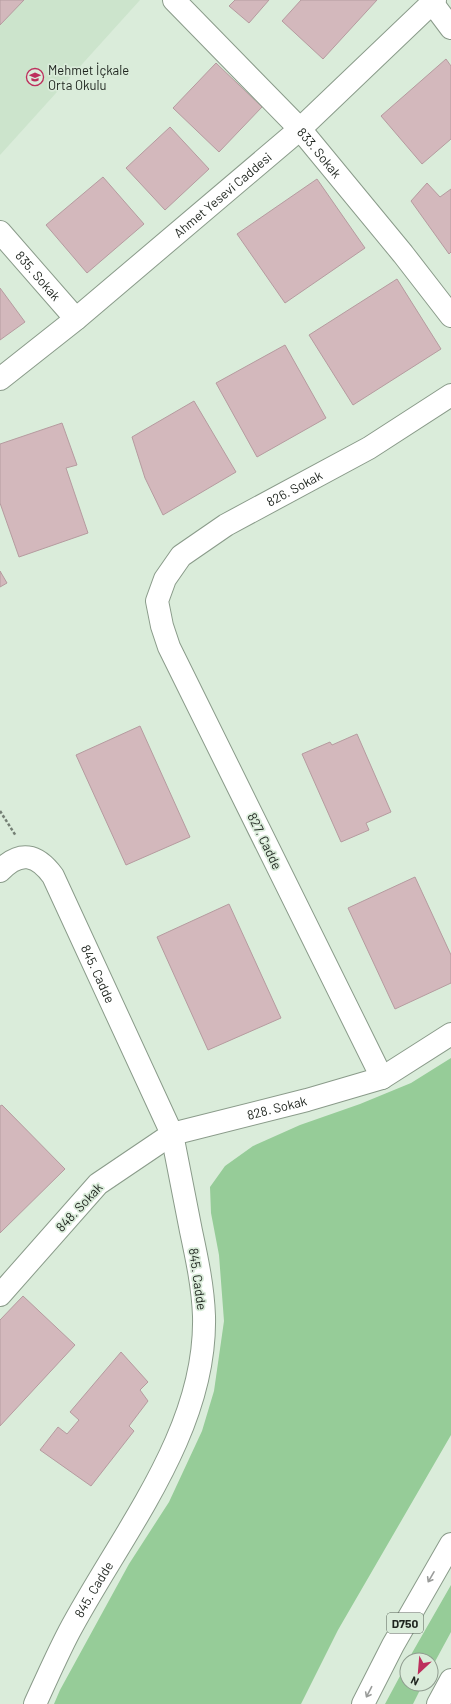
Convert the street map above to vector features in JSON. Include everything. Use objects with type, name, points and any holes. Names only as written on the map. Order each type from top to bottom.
[{"type":"main road","name":"833. Sokak","points":[[174,0],[300,129],[403,254],[451,316]]},
{"type":"main road","name":"Ahmet Yesevi Caddesi","points":[[0,379],[76,319],[300,129],[432,1]]},
{"type":"main road","points":[[432,1],[451,28]]},
{"type":"main road","name":"835. Sokak","points":[[0,232],[76,319]]},
{"type":"main road","name":"826. Sokak","points":[[157,601],[165,579],[182,556],[226,525],[369,448],[451,395]]},
{"type":"main road","name":"827. Cadde","points":[[157,601],[162,626],[169,647],[382,1078]]},
{"type":"main road","name":"845. Cadde","points":[[0,871],[8,863],[18,857],[27,857],[38,860],[54,876],[172,1134],[199,1270],[204,1316],[201,1359],[187,1413],[166,1463],[127,1536],[69,1632],[35,1704]]},
{"type":"main road","name":"828. Sokak","points":[[172,1134],[307,1100],[382,1078],[451,1034]]},
{"type":"main road","name":"848. Sokak","points":[[0,1295],[98,1184],[172,1134]]},
{"type":"main road","name":"D750","points":[[363,1704],[393,1645],[451,1544]]},
{"type":"main road","points":[[438,1704],[451,1680]]},
{"type":"shaded area","name":"Mehmet İçkale Orta Okulu","points":[[0,0],[140,0],[0,155]]},
{"type":"green space","points":[[451,1058],[451,1435],[338,1630],[301,1704],[54,1704],[60,1690],[129,1564],[169,1502],[202,1431],[214,1391],[224,1321],[219,1255],[211,1213],[210,1187],[225,1166],[253,1146],[300,1125],[360,1104],[411,1083]]},
{"type":"green space","points":[[451,1585],[451,1632],[439,1654],[439,1652],[413,1652]]},
{"type":"green space","points":[[399,1678],[399,1692],[419,1692],[413,1704],[385,1704]]},
{"type":"building","points":[[0,0],[24,0],[0,25]]},
{"type":"building","points":[[235,0],[269,0],[249,23],[229,6]]},
{"type":"building","points":[[301,0],[377,0],[323,59],[282,21]]},
{"type":"building","points":[[446,59],[451,66],[451,139],[422,164],[381,116]]},
{"type":"building","points":[[216,63],[262,107],[219,152],[173,108]]},
{"type":"building","points":[[170,127],[209,169],[165,210],[126,168]]},
{"type":"building","points":[[103,177],[144,224],[87,273],[46,225]]},
{"type":"building","points":[[317,179],[365,248],[285,303],[237,234]]},
{"type":"building","points":[[427,183],[440,197],[451,189],[451,252],[449,254],[411,201]]},
{"type":"building","points":[[397,279],[441,349],[353,405],[309,335]]},
{"type":"building","points":[[0,288],[25,322],[0,340]]},
{"type":"building","points":[[285,345],[326,418],[257,457],[216,383]]},
{"type":"building","points":[[194,401],[236,472],[163,515],[145,478],[132,437]]},
{"type":"building","points":[[62,423],[77,465],[66,468],[88,533],[19,557],[0,503],[0,444]]},
{"type":"building","points":[[0,571],[7,583],[0,587]]},
{"type":"building","points":[[140,726],[190,837],[126,865],[76,755]]},
{"type":"building","points":[[357,734],[391,812],[366,823],[369,830],[341,842],[302,754],[330,742],[332,745]]},
{"type":"building","points":[[415,877],[451,955],[451,983],[395,1009],[348,908]]},
{"type":"building","points":[[229,904],[281,1018],[208,1050],[157,937]]},
{"type":"building","points":[[2,1105],[65,1169],[0,1233],[0,1106]]},
{"type":"building","points":[[23,1296],[75,1345],[0,1426],[0,1320]]},
{"type":"building","points":[[121,1352],[148,1382],[140,1390],[148,1401],[129,1426],[134,1431],[91,1486],[40,1450],[58,1427],[67,1434],[79,1420],[70,1412]]},
{"type":"place","name":"Mehmet İçkale Orta Okulu","points":[[35,77]]}]
